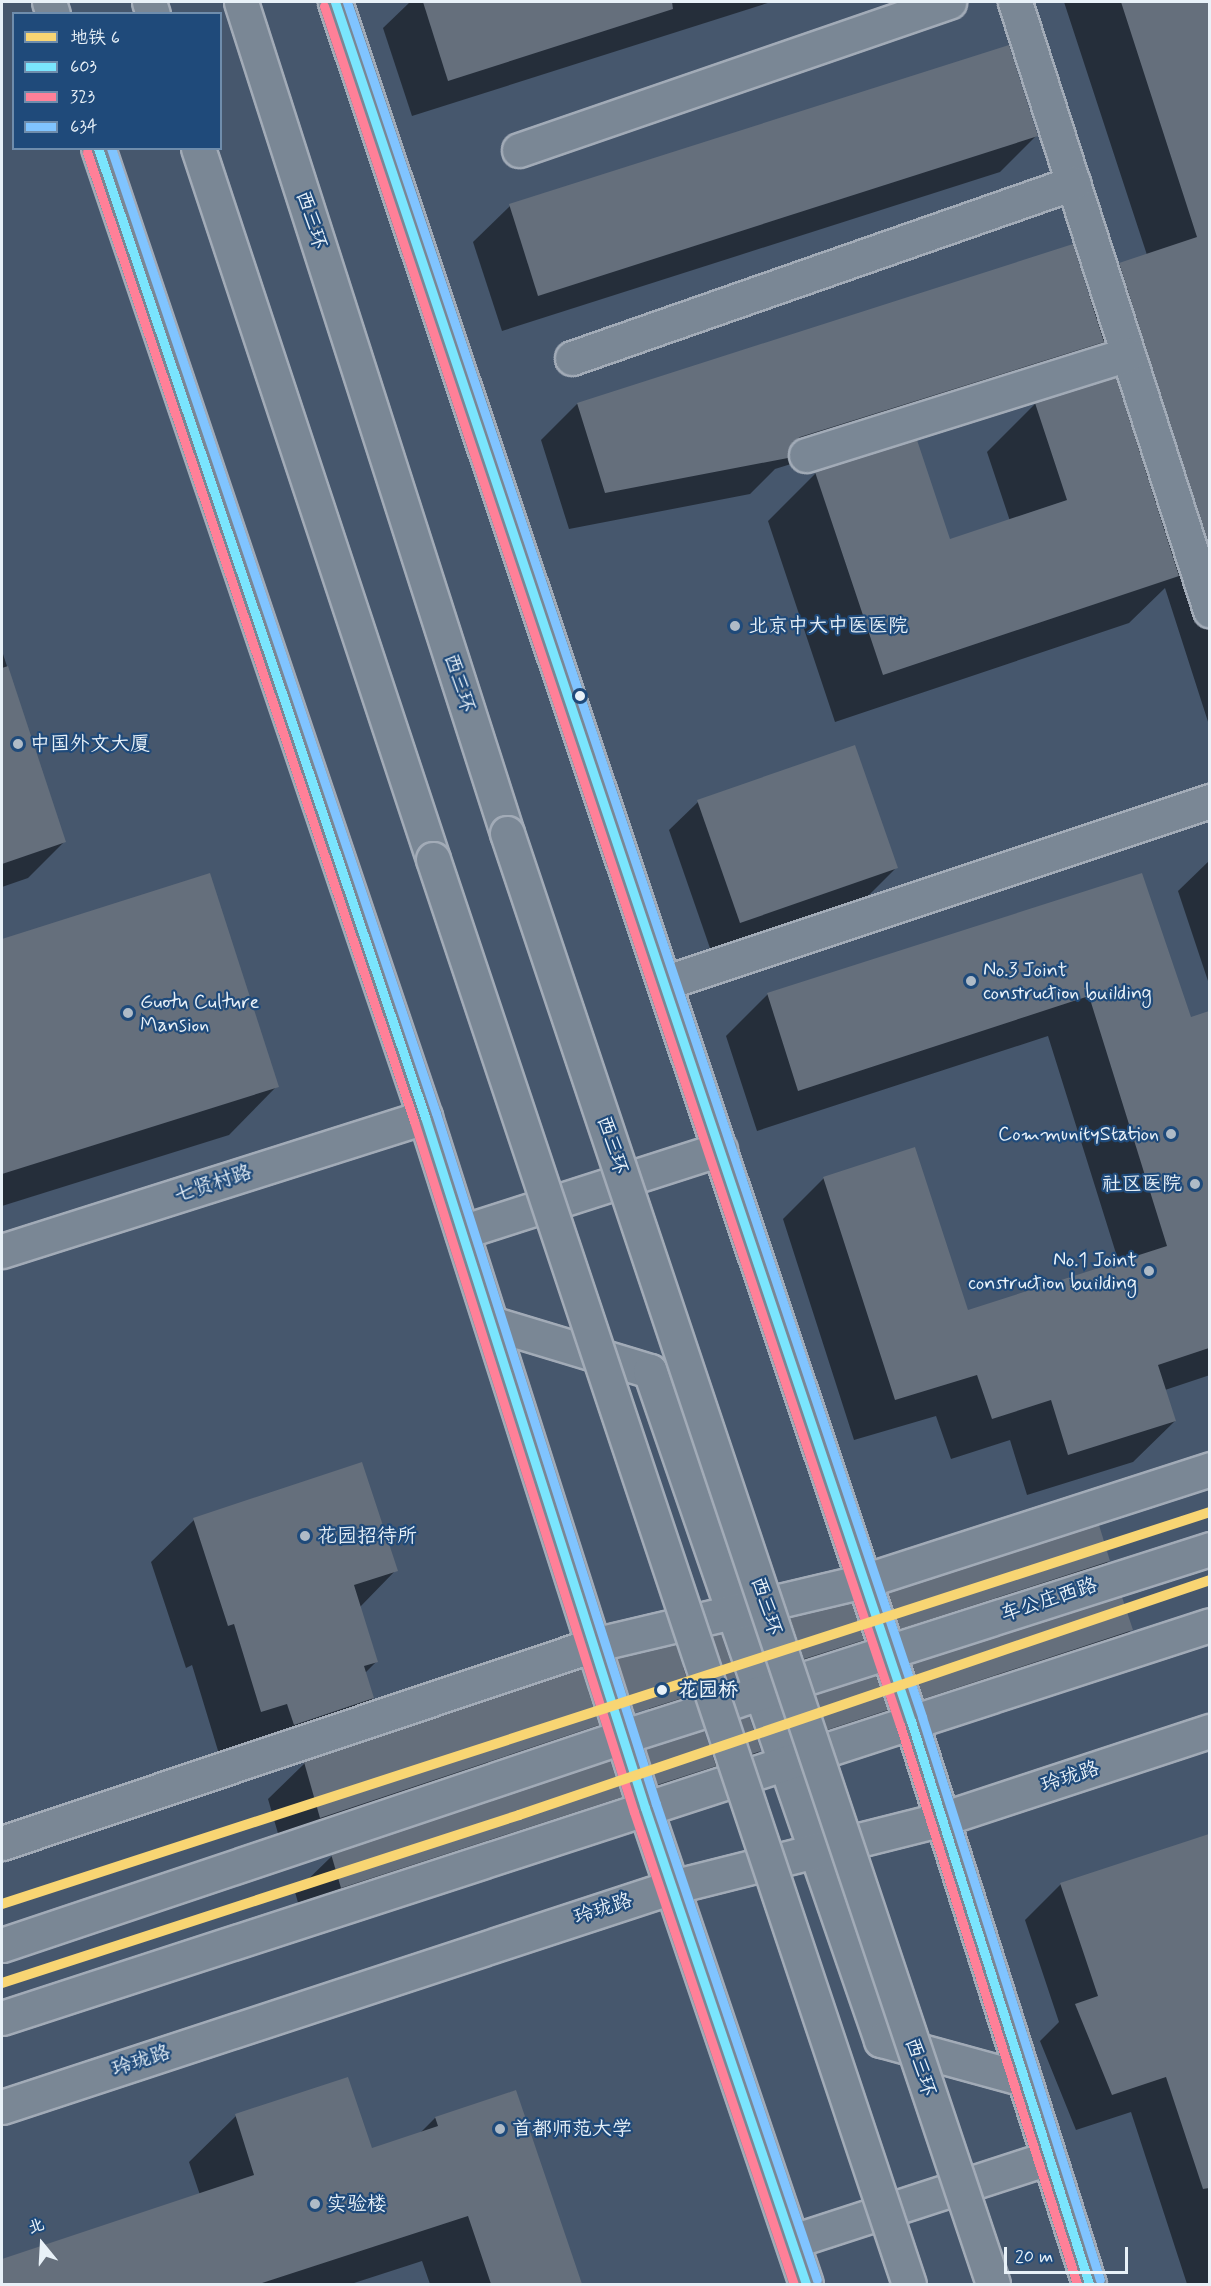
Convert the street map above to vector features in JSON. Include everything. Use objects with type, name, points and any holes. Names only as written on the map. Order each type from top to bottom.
[{"type":"main road","name":"西三环","points":[[241,2],[507,833],[993,2284]]},
{"type":"main road","points":[[335,2],[911,1720],[1089,2284]]},
{"type":"main road","points":[[519,150],[950,2]]},
{"type":"main road","points":[[1015,2],[1209,610]]},
{"type":"main road","points":[[99,150],[426,1117],[645,1808],[806,2284]]},
{"type":"main road","points":[[199,150],[909,2284]]},
{"type":"main road","points":[[572,358],[1073,183]]},
{"type":"main road","points":[[806,455],[1128,354]]},
{"type":"main road","points":[[664,983],[1209,801]]},
{"type":"main road","name":"七贤村路","points":[[2,1251],[426,1117]]},
{"type":"main road","points":[[462,1232],[720,1149]]},
{"type":"main road","points":[[491,1323],[650,1371],[881,2040],[1024,2079]]},
{"type":"main road","points":[[2,1843],[593,1645],[864,1581],[1209,1469]]},
{"type":"main road","name":"车公庄西路","points":[[622,1737],[1209,1549]]},
{"type":"main road","points":[[2,2018],[911,1720],[1209,1625]]},
{"type":"main road","name":"玲珑路","points":[[2,2107],[672,1887],[820,1864],[942,1819],[1209,1731]]},
{"type":"main road","points":[[2,1945],[622,1737]]},
{"type":"main road","points":[[683,1918],[695,1897],[798,1866],[820,1864]]},
{"type":"main road","points":[[793,2241],[1048,2158]]},
{"type":"building","points":[[423,2],[672,2],[673,9],[448,81]]},
{"type":"building","points":[[1121,2],[1209,2],[1209,547],[1119,263],[1197,237]]},
{"type":"building","points":[[1009,45],[1038,136],[538,296],[509,204]]},
{"type":"building","points":[[1073,244],[1104,342],[800,437],[792,443],[788,458],[605,493],[577,403]]},
{"type":"building","points":[[1116,377],[1179,576],[883,675],[815,472],[917,440],[950,539],[1067,500],[1035,403]]},
{"type":"building","name":"中国外文大厦","points":[[8,666],[66,842],[2,864],[2,668]]},
{"type":"building","points":[[855,745],[898,868],[740,923],[697,800]]},
{"type":"building","name":"Guotu Culture Mansion","points":[[210,873],[279,1087],[2,1174],[2,939]]},
{"type":"building","points":[[1142,873],[1191,1017],[1209,1011],[1209,1348],[1158,1365],[1176,1421],[1068,1455],[1051,1400],[992,1419],[977,1375],[895,1400],[823,1177],[915,1147],[968,1310],[1167,1246],[1089,996],[798,1091],[767,993]]},
{"type":"building","points":[[362,1462],[398,1571],[354,1585],[378,1662],[364,1666],[374,1698],[294,1725],[287,1704],[261,1712],[234,1624],[228,1626],[193,1518]]},
{"type":"building","points":[[1099,1525],[1110,1561],[900,1629],[888,1593]]},
{"type":"building","points":[[1122,1597],[1133,1630],[923,1699],[912,1664]]},
{"type":"building","points":[[852,1603],[864,1640],[804,1659],[790,1618]]},
{"type":"building","points":[[721,1634],[737,1681],[728,1683],[712,1636]]},
{"type":"building","points":[[676,1645],[692,1695],[635,1713],[617,1659]]},
{"type":"building","points":[[581,1669],[599,1725],[320,1818],[304,1762]]},
{"type":"building","points":[[876,1675],[888,1710],[827,1730],[815,1695]]},
{"type":"building","points":[[749,1716],[761,1751],[752,1754],[740,1719]]},
{"type":"building","points":[[704,1730],[716,1766],[657,1785],[646,1749]]},
{"type":"building","points":[[610,1761],[622,1797],[341,1888],[331,1854]]},
{"type":"building","points":[[1209,1834],[1209,2188],[1203,2189],[1166,2077],[1112,2095],[1075,2004],[1098,1996],[1060,1883]]},
{"type":"building","points":[[348,2077],[372,2148],[438,2126],[435,2117],[516,2090],[582,2284],[491,2284],[468,2216],[259,2284],[2,2284],[2,2259],[254,2175],[235,2114]]},
{"type":"metro line","name":"6","points":[[2,1904],[1210,1512]]},
{"type":"metro line","name":"6","points":[[2,1983],[519,1815],[1210,1580]]},
{"type":"transit line","name":"603","points":[[335,2],[911,1721],[1089,2284]]},
{"type":"transit line","name":"634","points":[[347,2],[922,1717],[1100,2280]]},
{"type":"transit line","name":"323","points":[[324,6],[900,1725],[1077,2284]]},
{"type":"transit line","name":"603","points":[[99,150],[425,1117],[645,1808],[806,2284]]},
{"type":"transit line","name":"634","points":[[112,150],[436,1113],[656,1804],[817,2280]]},
{"type":"transit line","name":"323","points":[[87,152],[414,1121],[634,1812],[794,2284]]},
{"type":"place","name":"北京中大中医医院","points":[[735,626]]},
{"type":"place","name":"中国外文大厦","points":[[18,744]]},
{"type":"place","name":"No.3 Joint construction building","points":[[971,981]]},
{"type":"place","name":"Guotu Culture Mansion","points":[[128,1013]]},
{"type":"place","name":"CommunityStation","points":[[1171,1134]]},
{"type":"place","name":"社区医院","points":[[1195,1184]]},
{"type":"place","name":"No.1 Joint construction building","points":[[1149,1271]]},
{"type":"place","name":"花园招待所","points":[[305,1536]]},
{"type":"place","name":"花园桥","points":[[662,1690]]},
{"type":"place","name":"首都师范大学","points":[[500,2129]]},
{"type":"place","name":"实验楼","points":[[315,2204]]}]
